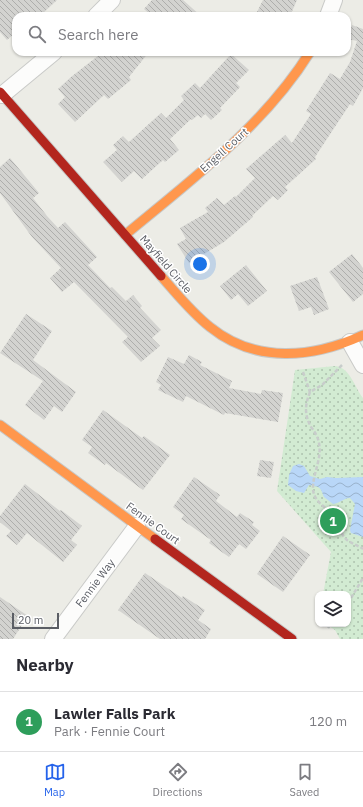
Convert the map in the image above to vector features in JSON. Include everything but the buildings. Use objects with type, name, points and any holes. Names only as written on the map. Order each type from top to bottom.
[{"type":"street","points":[[100,12],[112,0]]},
{"type":"street","points":[[330,12],[334,0]]},
{"type":"street","points":[[1,94],[49,56]]},
{"type":"street","name":"Engell Court","points":[[125,235],[212,162],[252,125],[278,96],[308,56]]},
{"type":"street","name":"Mayfield Circle","points":[[1,94],[192,311],[215,331],[239,345],[264,352],[294,355],[327,350],[356,339]]},
{"type":"street","points":[[356,339],[363,365]]},
{"type":"street","name":"Fennie Court","points":[[0,425],[292,639]]},
{"type":"street","name":"Fennie Way","points":[[53,639],[137,526]]},
{"type":"path","points":[[342,365],[322,385],[310,392],[305,405],[305,412],[308,421],[317,436],[319,444],[320,454],[315,477],[315,496],[319,502],[337,517],[345,538],[363,549]]},
{"type":"path","points":[[301,367],[310,392]]},
{"type":"path","points":[[351,598],[363,578]]},
{"type":"green space","points":[[335,366],[340,367],[345,370],[352,379],[363,398],[363,639],[340,639],[335,630],[330,627],[351,627],[351,591],[324,591],[331,552],[277,491],[295,370]]},
{"type":"water","points":[[299,464],[304,466],[310,476],[320,479],[327,477],[363,477],[363,537],[351,533],[350,530],[355,504],[350,498],[333,504],[324,497],[318,487],[309,485],[304,493],[296,491],[288,485],[289,475],[293,466]]},
{"type":"traffic: slow","points":[[125,235],[225,151],[249,128],[292,79],[307,56]]},
{"type":"traffic: slow","points":[[161,276],[190,309],[210,327],[228,339],[246,347],[265,352],[285,354],[305,352],[324,349],[363,335]]},
{"type":"traffic: slow","points":[[0,425],[155,539]]},
{"type":"traffic: jam","points":[[0,92],[161,276]]},
{"type":"traffic: jam","points":[[155,539],[292,639]]},
{"type":"place","name":"Lawler Falls Park","points":[[333,521]]}]
